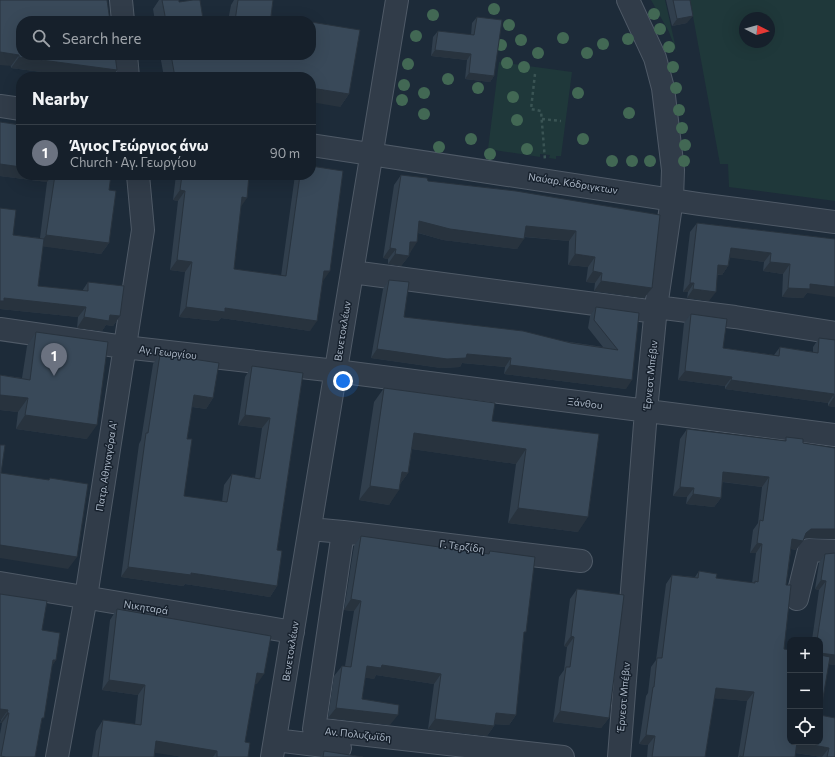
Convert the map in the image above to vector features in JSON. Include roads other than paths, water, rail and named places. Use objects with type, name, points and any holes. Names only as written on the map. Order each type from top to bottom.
[{"type":"street","points":[[121,0],[123,16]]},
{"type":"street","name":"Βενετοκλέων","points":[[273,749],[397,0]]},
{"type":"street","name":"Έρνεστ Μπέβιν","points":[[618,757],[646,411],[656,309],[672,199],[673,170],[663,88],[656,58],[628,0]]},
{"type":"street","points":[[126,60],[128,72]]},
{"type":"street","points":[[0,106],[16,108]]},
{"type":"street","name":"Ναύαρ. Κόδριγκτων","points":[[316,146],[835,222]]},
{"type":"street","name":"Πατρ. Αθηναγόρα Α'","points":[[58,757],[86,597],[142,230],[138,180]]},
{"type":"street","points":[[352,272],[656,309],[735,317],[835,333]]},
{"type":"street","name":"Αγ. Γεωργίου","points":[[0,329],[124,347],[336,371]]},
{"type":"street","name":"Ξάνθου","points":[[336,371],[835,435]]},
{"type":"street","points":[[310,528],[343,532]]},
{"type":"street","name":"Γ. Τερζίδη","points":[[343,532],[582,561]]},
{"type":"street","name":"Αν. Πολυζωϊδη","points":[[343,532],[314,729],[563,757]]},
{"type":"street","points":[[797,599],[809,550],[835,551]]},
{"type":"street","name":"Νικηταρά","points":[[0,583],[293,632]]},
{"type":"street","points":[[273,749],[355,750]]},
{"type":"place","name":"Άγιος Γεώργιος άνω","points":[[54,376]]}]
